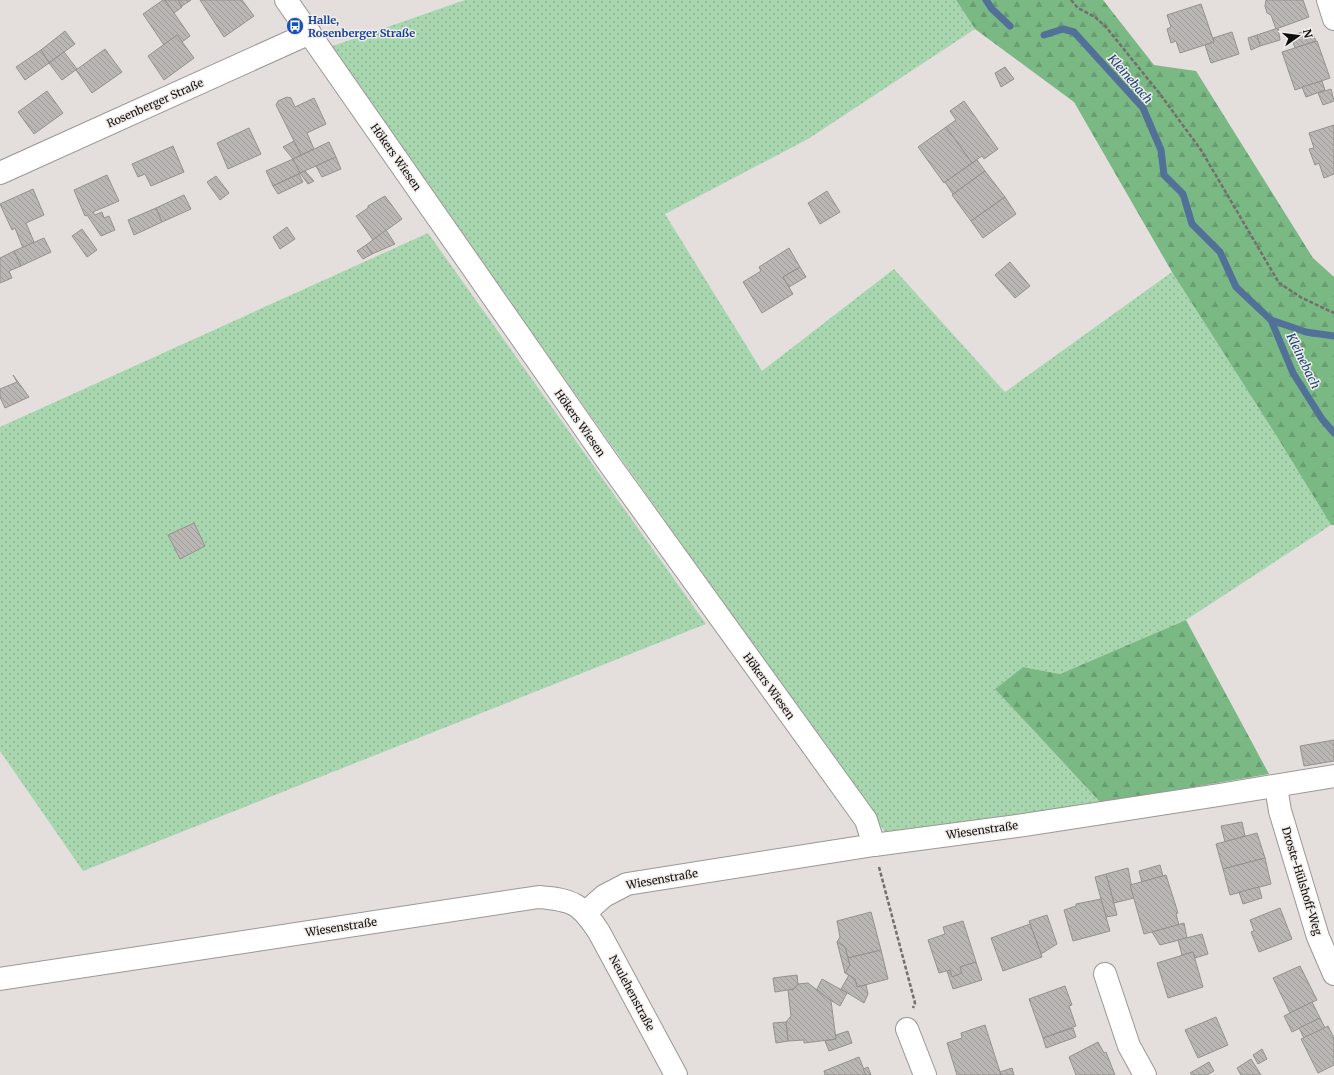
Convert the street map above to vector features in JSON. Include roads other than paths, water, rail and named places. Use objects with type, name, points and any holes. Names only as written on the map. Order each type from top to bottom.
[{"type":"street","name":"Hökers Wiesen","points":[[286,0],[608,462],[866,820],[874,845]]},
{"type":"street","points":[[1328,0],[1334,19]]},
{"type":"street","name":"Rosenberger Straße","points":[[0,173],[310,33]]},
{"type":"street","name":"Wiesenstraße","points":[[0,978],[539,898],[564,900],[586,912],[604,896],[627,884],[874,845],[1024,825],[1334,776]]},
{"type":"street","name":"Droste-Hülshoff-Weg","points":[[1276,786],[1280,811],[1318,937],[1334,974]]},
{"type":"street","name":"Neulehenstraße","points":[[586,912],[599,932],[676,1075]]},
{"type":"street","points":[[1105,974],[1129,1046],[1146,1075]]},
{"type":"street","points":[[907,1029],[924,1075]]},
{"type":"waterway","name":"Kleinebach","points":[[986,0],[992,9],[1010,26]]},
{"type":"waterway","name":"Kleinebach","points":[[1044,35],[1063,29],[1074,32],[1143,108],[1161,150],[1164,175],[1183,194],[1192,224],[1220,252],[1236,287],[1271,320],[1293,373],[1322,419],[1334,433]]},
{"type":"waterway","points":[[1271,320],[1306,332],[1334,336]]},
{"type":"place","name":"Halle, Rosenberger Straße","points":[[295,26]]}]
